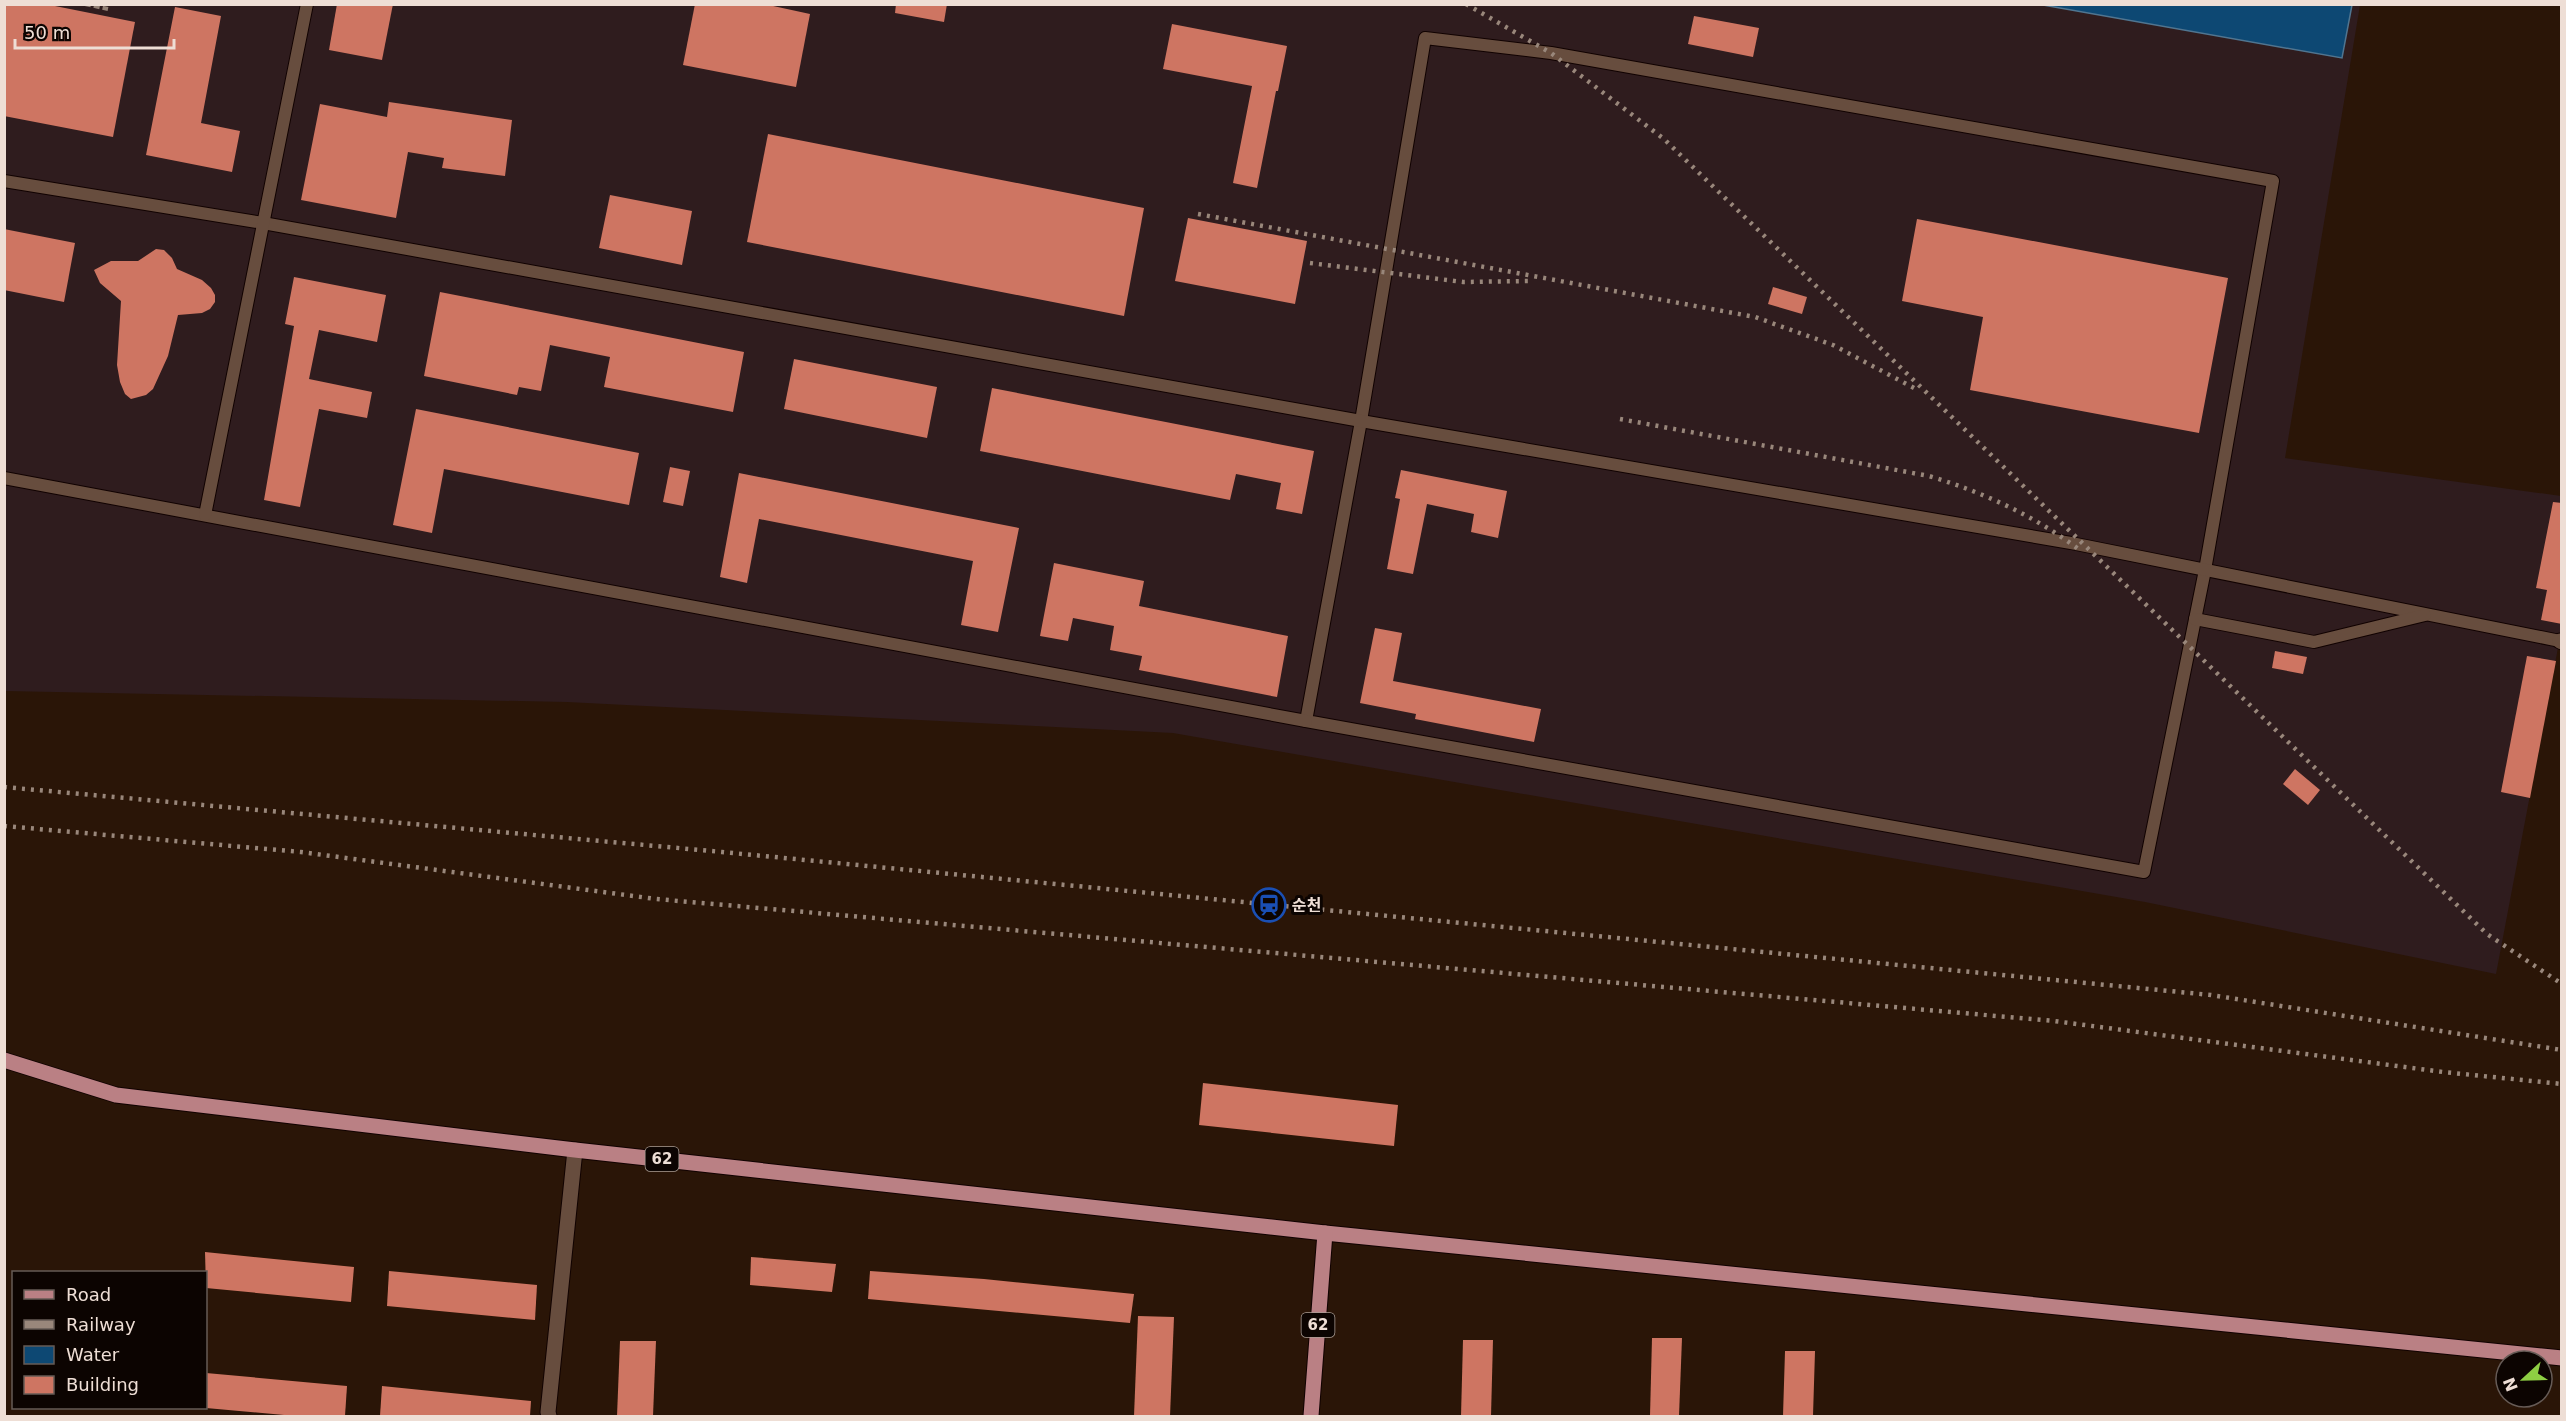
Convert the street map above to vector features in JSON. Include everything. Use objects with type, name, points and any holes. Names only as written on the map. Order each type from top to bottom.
[{"type":"main road","name":"62","points":[[4,1060],[116,1095],[575,1150],[1325,1233],[1311,1416]]},
{"type":"main road","points":[[1325,1233],[2562,1358]]},
{"type":"street","points":[[549,1416],[575,1150]]},
{"type":"lane","points":[[205,515],[307,4]]},
{"type":"lane","points":[[4,478],[1306,721],[2144,873],[2205,570],[2274,181],[1574,57],[1425,38],[1361,421],[1306,721]]},
{"type":"lane","points":[[4,182],[263,223],[1361,421],[2071,543],[2560,642]]},
{"type":"lane","points":[[2195,620],[2314,642],[2430,614]]},
{"type":"path","points":[[85,4],[108,9]]},
{"type":"shaded area","points":[[5,5],[2360,5],[2285,458],[2561,496],[2561,632],[2496,974],[2145,902],[1173,733],[567,702],[5,691]]},
{"type":"water","points":[[2043,5],[2352,5],[2342,58]]},
{"type":"building","points":[[4,4],[45,4],[135,22],[113,137],[4,116]]},
{"type":"building","points":[[337,4],[393,4],[382,60],[329,50]]},
{"type":"building","points":[[695,4],[764,4],[810,14],[796,87],[683,65]]},
{"type":"building","points":[[896,4],[947,4],[944,22],[895,13]]},
{"type":"building","points":[[175,7],[221,16],[201,123],[240,131],[232,172],[146,155]]},
{"type":"building","points":[[1694,16],[1759,28],[1753,57],[1688,44]]},
{"type":"building","points":[[1172,24],[1287,46],[1257,188],[1233,183],[1252,86],[1163,69]]},
{"type":"building","points":[[389,102],[512,120],[505,176],[442,168],[444,158],[408,152],[396,218],[301,200],[320,104],[387,117]]},
{"type":"building","points":[[768,134],[1144,208],[1124,316],[747,242]]},
{"type":"building","points":[[610,195],[692,211],[682,265],[599,248]]},
{"type":"building","points":[[1188,218],[1307,241],[1295,304],[1175,281]]},
{"type":"building","points":[[1917,219],[2228,278],[2199,433],[1970,390],[1983,317],[1902,301]]},
{"type":"building","points":[[4,229],[75,243],[64,302],[4,290]]},
{"type":"building","points":[[156,249],[164,250],[172,258],[177,269],[202,280],[211,288],[215,295],[215,302],[210,309],[202,313],[178,315],[168,356],[153,389],[146,395],[131,399],[125,394],[120,382],[117,365],[121,301],[100,283],[94,270],[111,261],[138,261]]},
{"type":"building","points":[[294,277],[386,295],[377,342],[319,330],[309,379],[372,392],[367,418],[319,409],[300,507],[264,500],[294,326],[285,324]]},
{"type":"building","points":[[1773,287],[1807,297],[1802,314],[1768,304]]},
{"type":"building","points":[[440,292],[744,352],[733,412],[604,387],[610,357],[550,345],[541,391],[519,387],[517,395],[424,376]]},
{"type":"building","points":[[794,359],[937,387],[927,438],[784,409]]},
{"type":"building","points":[[992,388],[1314,451],[1302,514],[1276,509],[1281,483],[1236,474],[1230,500],[980,451]]},
{"type":"building","points":[[416,409],[639,453],[629,505],[444,469],[432,533],[393,525]]},
{"type":"building","points":[[670,467],[690,471],[683,506],[663,502]]},
{"type":"building","points":[[1401,470],[1507,491],[1498,538],[1471,532],[1474,514],[1427,504],[1413,574],[1387,569],[1400,499],[1395,498]]},
{"type":"building","points":[[739,473],[1019,528],[998,632],[961,625],[973,561],[759,519],[747,583],[720,577]]},
{"type":"building","points":[[2553,502],[2562,503],[2562,624],[2541,620],[2547,590],[2536,588]]},
{"type":"building","points":[[1054,563],[1144,581],[1139,606],[1288,636],[1277,697],[1139,670],[1142,656],[1110,650],[1114,626],[1073,618],[1068,641],[1040,636]]},
{"type":"building","points":[[1375,628],[1402,633],[1393,681],[1541,709],[1534,742],[1415,719],[1416,714],[1360,703]]},
{"type":"building","points":[[2275,651],[2307,657],[2303,674],[2272,668]]},
{"type":"building","points":[[2527,656],[2556,661],[2530,798],[2501,792]]},
{"type":"building","points":[[2295,769],[2320,790],[2308,805],[2283,784]]},
{"type":"building","points":[[1203,1083],[1398,1105],[1394,1146],[1199,1125]]},
{"type":"building","points":[[205,1252],[354,1267],[351,1302],[207,1288]]},
{"type":"building","points":[[751,1257],[836,1264],[832,1292],[750,1285]]},
{"type":"building","points":[[389,1271],[537,1285],[535,1320],[387,1306]]},
{"type":"building","points":[[870,1271],[984,1279],[1134,1294],[1130,1323],[868,1299]]},
{"type":"building","points":[[1138,1316],[1174,1317],[1170,1416],[1134,1416]]},
{"type":"building","points":[[1652,1338],[1682,1338],[1679,1416],[1650,1416]]},
{"type":"building","points":[[1463,1340],[1493,1340],[1491,1416],[1461,1416]]},
{"type":"building","points":[[620,1341],[656,1341],[653,1416],[617,1416]]},
{"type":"building","points":[[1785,1351],[1815,1351],[1813,1416],[1783,1416]]},
{"type":"building","points":[[207,1373],[347,1386],[345,1416],[295,1416],[207,1408]]},
{"type":"building","points":[[382,1386],[531,1401],[530,1416],[380,1416]]},
{"type":"railway","points":[[1466,4],[1551,53],[1664,139],[2487,934],[2562,984]]},
{"type":"railway","points":[[1198,214],[1755,317],[1833,345],[1914,388]]},
{"type":"railway","points":[[1310,263],[1463,282],[1530,281]]},
{"type":"railway","points":[[1620,419],[1929,476],[2009,507],[2046,527],[2081,551]]},
{"type":"railway","points":[[4,787],[722,852],[2211,995],[2562,1050]]},
{"type":"railway","points":[[4,826],[301,852],[656,899],[2054,1021],[2443,1072],[2562,1084]]},
{"type":"place","name":"순천","points":[[1269,905]]}]
